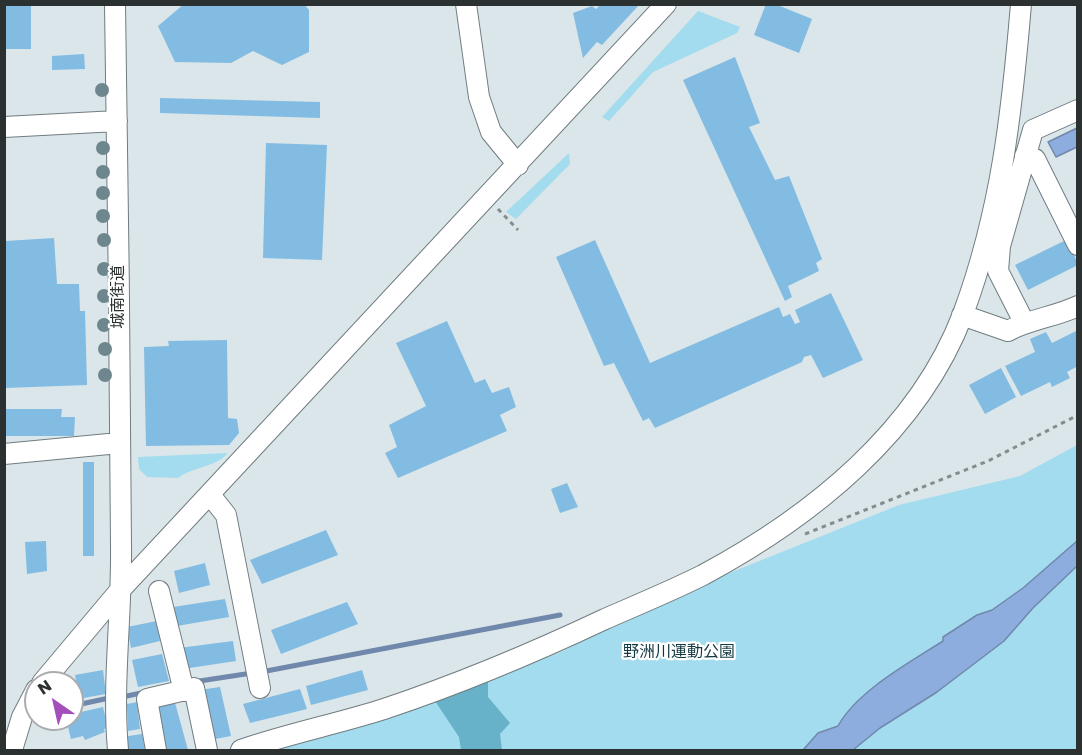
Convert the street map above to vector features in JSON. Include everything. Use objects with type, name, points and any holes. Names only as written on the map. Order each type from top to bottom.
[{"type":"street","name":"城南街道","points":[[114,4],[122,589],[117,677],[118,750]]},
{"type":"street","points":[[466,4],[479,98],[491,132],[518,165]]},
{"type":"street","points":[[52,671],[122,589],[211,496],[666,4]]},
{"type":"street","points":[[241,750],[383,709],[490,669],[703,575],[818,501],[867,457],[898,424],[924,387],[962,315],[1005,160],[1013,108],[1021,4]]},
{"type":"street","points":[[1024,322],[998,271],[1000,246],[1033,130],[1077,110]]},
{"type":"street","points":[[4,127],[117,121]]},
{"type":"street","points":[[1025,156],[1035,159],[1077,245]]},
{"type":"street","points":[[962,315],[1008,331],[1024,322],[1064,313],[1077,306]]},
{"type":"street","points":[[4,454],[119,443]]},
{"type":"street","points":[[211,496],[226,515],[258,678]]},
{"type":"street","points":[[159,591],[183,686]]},
{"type":"street","points":[[156,750],[147,699],[183,686],[194,688],[207,750]]},
{"type":"street","points":[[4,730],[24,705]]},
{"type":"street","points":[[12,750],[24,713]]},
{"type":"path","points":[[498,209],[518,230]]},
{"type":"path","points":[[797,537],[988,461],[1077,415]]},
{"type":"green space","points":[[698,11],[740,27],[737,33],[653,72],[609,121],[602,117]]},
{"type":"green space","points":[[569,153],[570,164],[516,219],[506,212]]},
{"type":"green space","name":"野洲川運動公園","points":[[1077,445],[1077,750],[266,750],[488,679],[561,652],[657,602],[899,505],[1020,476]]},
{"type":"green space","points":[[228,453],[217,462],[178,478],[147,477],[139,469],[138,457]]},
{"type":"shaded area","points":[[1077,128],[1077,147],[1056,157],[1048,142]]},
{"type":"shaded area","points":[[1077,541],[1077,566],[1033,608],[1004,641],[937,692],[880,728],[853,750],[803,750],[818,733],[838,726],[858,701],[885,679],[943,641],[943,637],[977,615],[992,610],[1023,588]]},
{"type":"shaded area","points":[[488,679],[488,697],[510,723],[500,734],[502,750],[461,750],[459,737],[435,701]]},
{"type":"building","points":[[4,4],[31,4],[31,49],[5,49]]},
{"type":"building","points":[[184,4],[304,4],[309,10],[309,52],[282,65],[253,51],[231,63],[175,62],[158,26]]},
{"type":"building","points":[[601,4],[640,4],[602,45],[597,42],[583,58],[573,13],[592,6],[596,9]]},
{"type":"building","points":[[766,4],[775,4],[812,19],[799,53],[754,35]]},
{"type":"building","points":[[84,54],[85,69],[52,70],[52,56]]},
{"type":"building","points":[[735,57],[760,123],[749,127],[775,180],[789,176],[822,259],[816,263],[819,271],[788,286],[792,297],[785,301],[683,80]]},
{"type":"building","points":[[160,98],[320,102],[320,118],[160,113]]},
{"type":"building","points":[[266,143],[327,145],[322,260],[263,258]]},
{"type":"building","points":[[54,238],[57,284],[79,284],[80,311],[85,311],[87,385],[5,388],[5,241]]},
{"type":"building","points":[[1068,239],[1078,265],[1028,290],[1015,265]]},
{"type":"building","points":[[595,240],[650,363],[779,307],[783,317],[790,314],[795,324],[800,322],[795,310],[831,293],[863,360],[823,378],[811,355],[804,357],[802,362],[655,428],[649,418],[643,421],[614,363],[604,366],[556,257]]},
{"type":"building","points":[[447,321],[475,383],[485,379],[492,393],[509,387],[516,407],[500,415],[507,431],[398,478],[385,453],[397,447],[389,425],[426,406],[396,343]]},
{"type":"building","points":[[1078,330],[1078,366],[1067,372],[1070,378],[1052,387],[1050,382],[1021,396],[1005,366],[1035,352],[1030,339],[1046,332],[1052,343]]},
{"type":"building","points":[[227,340],[228,418],[237,419],[239,433],[229,445],[146,446],[144,347],[169,346],[168,341]]},
{"type":"building","points":[[1001,368],[1016,397],[985,414],[969,385]]},
{"type":"building","points":[[4,409],[62,409],[61,417],[75,417],[74,436],[4,436]]},
{"type":"building","points":[[83,462],[94,462],[94,556],[83,556]]},
{"type":"building","points":[[567,483],[578,507],[560,513],[551,489]]},
{"type":"building","points":[[326,530],[338,555],[262,584],[250,560]]},
{"type":"building","points":[[46,541],[47,571],[27,574],[25,542]]},
{"type":"building","points":[[205,563],[210,585],[179,593],[174,571]]},
{"type":"building","points":[[225,599],[229,617],[177,626],[173,607]]},
{"type":"building","points":[[347,602],[358,624],[281,654],[271,630]]},
{"type":"building","points":[[157,621],[160,641],[131,648],[127,627]]},
{"type":"building","points":[[233,641],[236,661],[183,669],[179,648]]},
{"type":"building","points":[[162,654],[169,681],[138,687],[132,660]]},
{"type":"building","points":[[103,670],[106,694],[84,698],[84,673]]},
{"type":"building","points":[[362,670],[368,690],[311,705],[306,686]]},
{"type":"building","points":[[220,687],[231,736],[210,740],[199,690]]},
{"type":"building","points":[[300,689],[307,709],[250,723],[243,704]]},
{"type":"building","points":[[174,699],[188,750],[163,750],[153,703]]},
{"type":"building","points":[[137,702],[140,729],[128,731],[127,704]]},
{"type":"building","points":[[103,707],[108,728],[104,729],[105,732],[85,740],[83,736],[71,739],[69,731],[84,731],[84,711]]},
{"type":"building","points":[[142,734],[145,750],[124,750],[122,737]]},
{"type":"waterway","points":[[261,672],[560,615]]},
{"type":"waterway","points":[[193,682],[252,673]]},
{"type":"waterway","points":[[122,697],[146,692]]},
{"type":"waterway","points":[[84,703],[109,698]]}]
